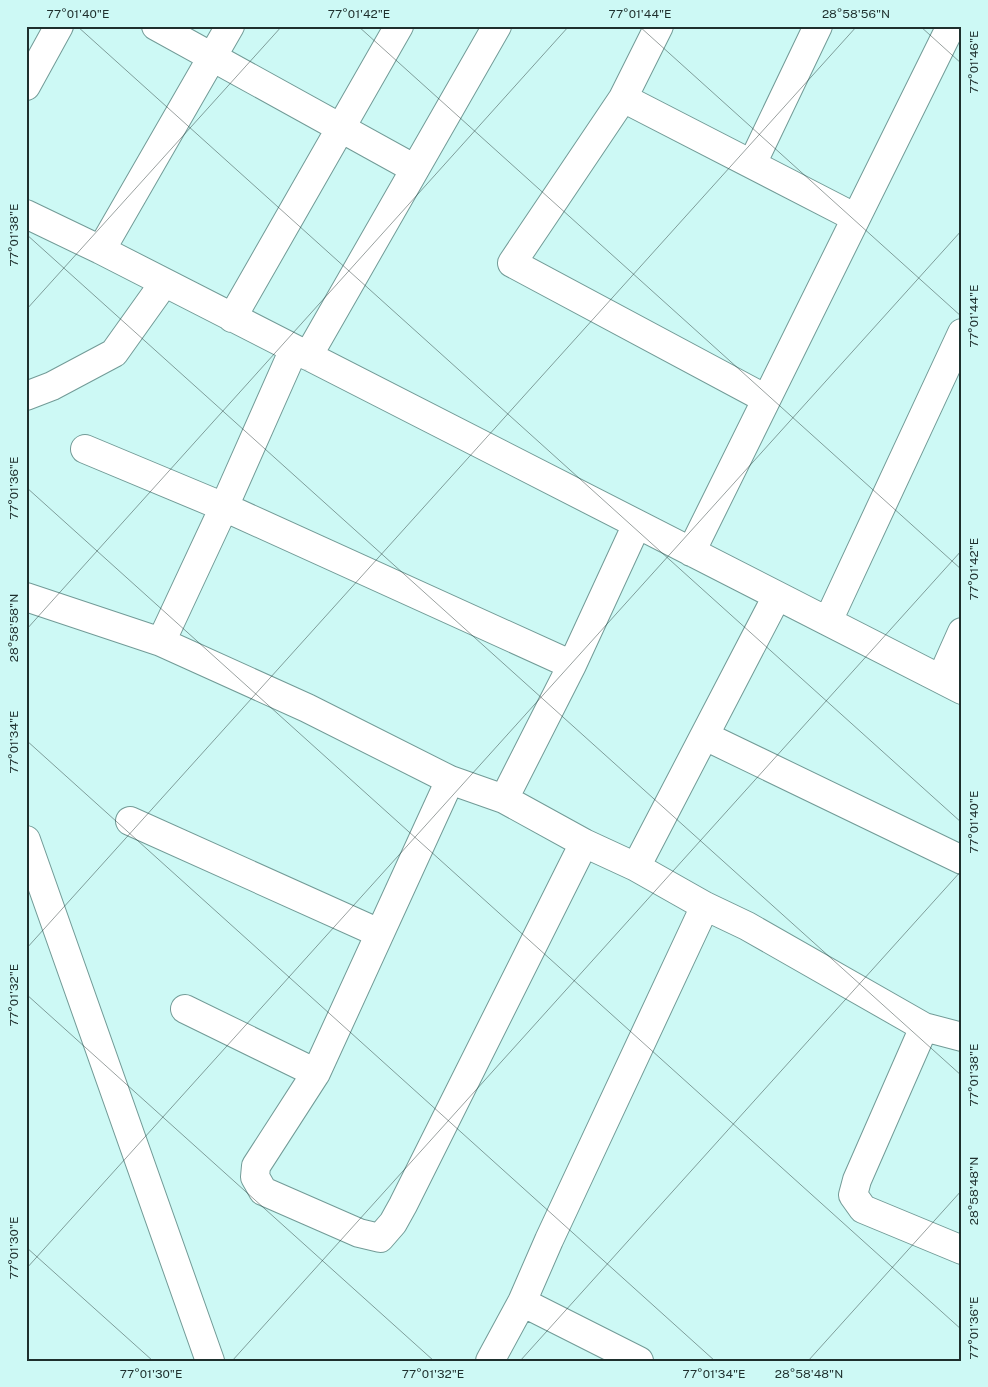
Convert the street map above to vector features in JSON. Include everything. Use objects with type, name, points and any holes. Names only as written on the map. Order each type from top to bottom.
[{"type":"street","points":[[26,86],[59,26]]},
{"type":"street","points":[[156,26],[415,170]]},
{"type":"street","points":[[101,250],[230,26]]},
{"type":"street","points":[[232,318],[399,26]]},
{"type":"street","points":[[161,642],[224,507],[301,353],[415,170],[497,26]]},
{"type":"street","points":[[658,26],[623,98],[512,263],[766,400]]},
{"type":"street","points":[[752,164],[818,26]]},
{"type":"street","points":[[691,552],[951,26]]},
{"type":"street","points":[[623,98],[856,218]]},
{"type":"street","points":[[26,214],[101,250],[951,684],[962,632]]},
{"type":"street","points":[[26,396],[52,386],[114,353],[164,283]]},
{"type":"street","points":[[828,622],[962,333]]},
{"type":"street","points":[[85,449],[224,507],[572,665]]},
{"type":"street","points":[[504,799],[572,665],[637,524]]},
{"type":"street","points":[[636,867],[777,596]]},
{"type":"street","points":[[26,597],[161,642],[307,708],[450,780],[504,799],[584,844],[636,867],[705,906],[747,926],[924,1027],[962,1037]]},
{"type":"street","points":[[705,736],[962,860]]},
{"type":"street","points":[[450,780],[316,1073],[256,1166],[255,1177],[263,1192],[359,1233],[380,1238],[393,1223],[403,1205],[584,844]]},
{"type":"street","points":[[130,821],[379,933]]},
{"type":"street","points":[[26,840],[210,1361]]},
{"type":"street","points":[[490,1361],[522,1302],[553,1231],[705,906]]},
{"type":"street","points":[[185,1010],[316,1073]]},
{"type":"street","points":[[924,1027],[857,1180],[853,1195],[863,1209],[962,1250]]},
{"type":"street","points":[[522,1302],[639,1361]]}]
